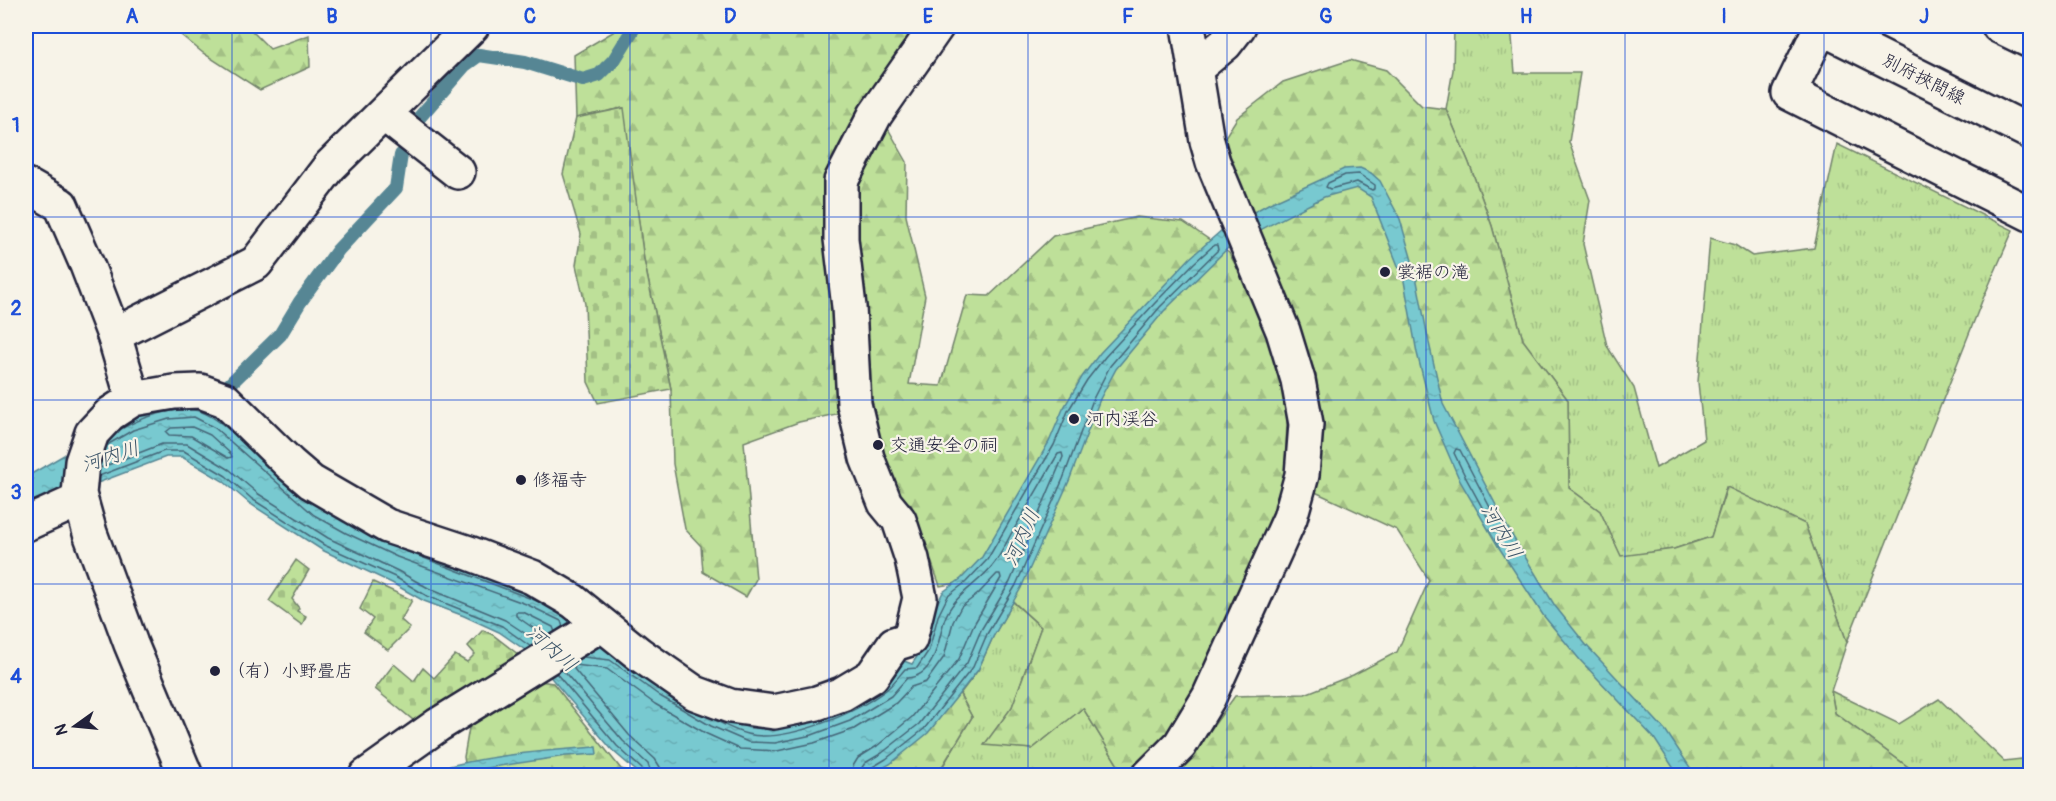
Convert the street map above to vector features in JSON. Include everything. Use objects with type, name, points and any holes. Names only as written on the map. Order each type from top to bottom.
[{"type":"street","points":[[114,335],[256,263],[330,166],[472,26]]},
{"type":"street","points":[[186,776],[130,644],[79,497],[82,462],[92,433],[110,414],[133,399],[174,392],[200,391],[225,400],[311,482],[387,526],[532,577],[573,601],[597,626],[695,693],[730,706],[774,712],[817,703],[843,694],[872,676],[894,644],[910,639],[920,598],[912,559],[899,520],[885,503],[867,458],[854,404],[849,307],[841,239],[841,181],[875,115],[937,26]]},
{"type":"street","points":[[1149,776],[1180,745],[1209,697],[1290,518],[1302,475],[1306,424],[1298,380],[1283,331],[1213,162],[1207,141],[1188,26]]},
{"type":"street","points":[[1196,69],[1226,44],[1239,26]]},
{"type":"street","points":[[1820,26],[1789,93],[2031,214]]},
{"type":"street","name":"別府挾間線","points":[[1820,26],[2031,132]]},
{"type":"street","points":[[1999,26],[2031,41]]},
{"type":"street","points":[[375,123],[458,172]]},
{"type":"street","points":[[26,185],[61,206],[114,335],[133,399]]},
{"type":"street","points":[[26,524],[79,497]]},
{"type":"street","points":[[366,776],[438,724],[597,626]]},
{"type":"green space","points":[[170,26],[247,26],[270,49],[309,35],[310,67],[260,90],[203,53]]},
{"type":"green space","points":[[623,26],[926,26],[835,172],[850,411],[799,422],[744,442],[756,579],[746,597],[703,572],[701,546],[685,529],[673,464],[671,389],[644,260],[623,108],[576,118],[574,55]]},
{"type":"green space","points":[[1454,26],[1511,26],[1515,73],[1580,73],[1569,142],[1590,200],[1583,244],[1607,346],[1634,388],[1656,468],[1704,440],[1698,382],[1710,238],[1735,245],[1752,256],[1814,248],[1837,144],[2013,230],[1982,301],[1847,642],[1805,524],[1726,487],[1711,537],[1674,549],[1621,557],[1600,511],[1569,488],[1568,400],[1523,340],[1492,226],[1446,109],[1453,70]]},
{"type":"green space","points":[[1350,60],[1386,70],[1422,106],[1446,109],[1492,226],[1523,340],[1568,400],[1569,488],[1600,511],[1621,556],[1674,549],[1711,537],[1727,487],[1805,524],[1847,642],[1831,691],[1835,713],[1919,775],[1174,776],[1186,764],[1235,696],[1305,694],[1353,675],[1397,652],[1429,580],[1397,530],[1313,491],[1318,419],[1316,375],[1223,140],[1237,118],[1283,82]]},
{"type":"green space","points":[[624,108],[644,260],[671,389],[598,403],[588,382],[585,304],[576,265],[581,234],[563,174],[576,118]]},
{"type":"green space","points":[[882,118],[907,162],[906,216],[925,296],[909,384],[941,386],[967,295],[989,296],[1053,236],[1137,217],[1183,222],[1229,253],[1256,303],[1281,364],[1288,400],[1285,469],[1275,515],[1189,703],[1170,734],[1131,775],[1124,775],[1083,708],[1032,749],[984,745],[1012,707],[1041,627],[1005,594],[975,580],[940,586],[911,504],[895,496],[871,426],[850,187]]},
{"type":"green space","points":[[296,560],[309,570],[292,599],[299,608],[297,611],[306,616],[302,625],[269,601]]},
{"type":"green space","points":[[373,582],[412,600],[401,620],[410,628],[388,650],[364,632],[373,619],[360,609]]},
{"type":"green space","points":[[1013,602],[1041,627],[1012,707],[985,744],[1032,749],[1083,708],[1124,775],[937,776],[972,717],[960,694],[978,670]]},
{"type":"green space","points":[[483,630],[519,655],[418,724],[375,689],[394,664],[414,681],[423,668],[434,678],[455,655],[467,662],[475,654],[468,646]]},
{"type":"green space","points":[[539,681],[553,683],[621,769],[641,775],[467,775],[464,757],[471,716]]},
{"type":"green space","points":[[957,689],[972,717],[937,775],[819,776]]},
{"type":"green space","points":[[1831,691],[1899,724],[1939,699],[2004,761],[2030,758],[2030,775],[1968,776],[1967,773],[1919,775],[1835,713]]},
{"type":"water","name":"河内川","points":[[1360,168],[1371,173],[1380,181],[1400,219],[1415,271],[1443,404],[1510,532],[1555,606],[1587,646],[1666,731],[1695,775],[1678,775],[1654,738],[1580,660],[1543,615],[1498,546],[1460,481],[1434,421],[1417,353],[1404,281],[1371,197],[1357,188],[1324,197],[1231,245],[1164,311],[1116,369],[1100,399],[1069,481],[1021,588],[993,637],[978,670],[928,733],[890,764],[870,775],[641,775],[613,751],[531,654],[499,632],[424,601],[322,550],[249,503],[223,481],[182,457],[166,457],[26,512],[26,477],[128,418],[167,406],[196,403],[222,416],[470,569],[573,612],[586,644],[615,647],[717,714],[749,728],[772,729],[808,722],[883,685],[904,661],[912,664],[923,648],[932,614],[943,592],[962,578],[982,557],[1049,442],[1063,409],[1082,377],[1100,353],[1190,258],[1223,229],[1270,203],[1344,169]]},
{"type":"water","points":[[596,747],[597,754],[566,756],[448,775],[416,775],[505,756]]},
{"type":"waterway","points":[[418,119],[465,65],[479,55],[525,62],[583,80],[599,75],[614,60],[635,26]]},
{"type":"waterway","points":[[227,387],[280,335],[300,302],[338,250],[396,188],[401,155]]},
{"type":"place","name":"裳裾の滝","points":[[1385,272]]},
{"type":"place","name":"河内渓谷","points":[[1074,419]]},
{"type":"place","name":"交通安全の祠","points":[[878,445]]},
{"type":"place","name":"修福寺","points":[[521,480]]},
{"type":"place","name":"（有）小野畳店","points":[[215,671]]}]
